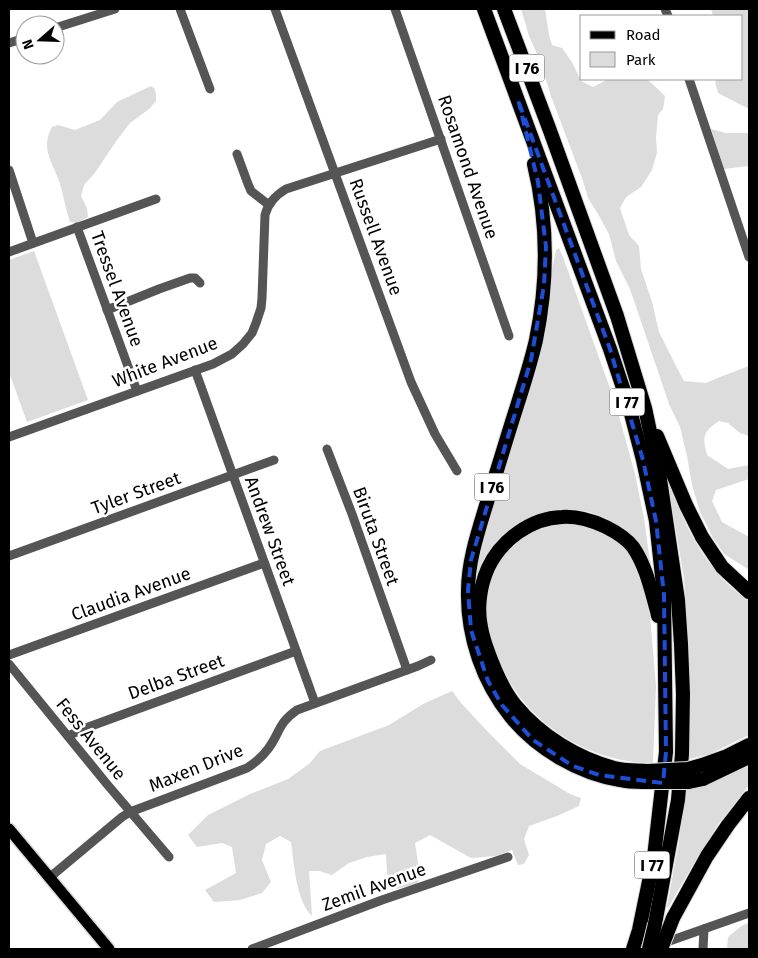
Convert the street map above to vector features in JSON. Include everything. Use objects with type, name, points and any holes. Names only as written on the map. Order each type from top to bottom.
[{"type":"highway","name":"I 76","points":[[484,9],[519,103],[538,182],[546,247],[542,309],[531,360],[478,530],[471,560],[468,610],[479,661],[502,705],[517,724],[532,740],[573,766],[620,780],[645,777],[668,783],[688,782],[702,772],[749,757]]},
{"type":"highway","name":"I 76","points":[[504,9],[617,316],[645,408],[702,538],[722,567],[749,592]]},
{"type":"highway","name":"I 77","points":[[519,103],[610,349],[643,460],[656,521],[664,595],[666,752],[654,857],[639,930],[633,949]]},
{"type":"highway","name":"I 77","points":[[645,408],[660,479],[673,559],[682,644],[683,694],[682,754],[678,800],[655,924],[648,949]]},
{"type":"highway","points":[[645,777],[590,760],[562,745],[538,728],[515,706],[501,684],[481,627],[480,604],[481,587],[487,570],[502,546],[531,525],[561,516],[574,517],[599,524],[623,537],[633,548],[646,572],[657,611],[665,716]]},
{"type":"highway","points":[[702,772],[749,745]]},
{"type":"highway","points":[[661,949],[674,918],[707,856],[749,798]]},
{"type":"main road","points":[[9,829],[109,949]]},
{"type":"street","points":[[65,25],[115,9]]},
{"type":"street","points":[[180,9],[210,89]]},
{"type":"street","name":"Russell Avenue","points":[[276,9],[411,382],[435,434],[457,471]]},
{"type":"street","name":"Rosamond Avenue","points":[[395,9],[509,336]]},
{"type":"street","points":[[689,80],[749,257]]},
{"type":"street","points":[[237,154],[251,191],[269,205],[276,195],[286,189],[440,139]]},
{"type":"street","points":[[9,170],[32,243]]},
{"type":"street","points":[[9,252],[156,198]]},
{"type":"street","name":"White Avenue","points":[[9,436],[212,364],[232,354],[252,333],[261,308],[265,215],[269,205]]},
{"type":"street","name":"Tressel Avenue","points":[[77,227],[137,391]]},
{"type":"street","points":[[107,310],[190,278],[196,278],[200,283]]},
{"type":"street","name":"Andrew Street","points":[[195,370],[315,703]]},
{"type":"street","name":"Biruta Street","points":[[327,449],[352,514],[406,670]]},
{"type":"street","name":"Tyler Street","points":[[9,556],[274,460]]},
{"type":"street","name":"Claudia Avenue","points":[[9,655],[264,563]]},
{"type":"street","name":"Delba Street","points":[[68,736],[83,728],[296,652]]},
{"type":"street","name":"Maxen Drive","points":[[50,878],[130,812],[247,768],[263,756],[270,747],[279,728],[297,710],[431,660]]},
{"type":"street","name":"Fess Avenue","points":[[9,664],[169,857]]},
{"type":"street","name":"Zemil Avenue","points":[[252,949],[382,900],[508,856]]},
{"type":"street","points":[[648,949],[749,913]]},
{"type":"street","points":[[703,949],[704,929]]},
{"type":"highlighted area","points":[[519,103],[610,349],[643,460],[656,521],[664,595],[666,752],[663,783],[599,775],[573,766],[533,740],[502,705],[488,681],[471,630],[468,590],[471,560],[531,360],[544,285],[546,247],[538,182]]},
{"type":"green space","points":[[521,9],[545,9],[552,45],[562,48],[572,62],[581,81],[593,87],[606,80],[648,80],[665,96],[663,109],[658,115],[657,153],[652,170],[641,187],[626,197],[620,208],[629,235],[639,246],[641,269],[652,302],[659,332],[684,381],[706,383],[749,366],[749,436],[740,433],[728,423],[719,421],[710,428],[704,439],[707,455],[728,469],[749,465],[749,479],[716,490],[712,501],[722,522],[749,537],[749,570],[724,554],[713,538],[700,512],[692,485],[680,427],[669,404],[630,289],[616,261],[609,234],[588,198],[540,61],[529,36]]},
{"type":"green space","points":[[711,9],[749,9],[749,109],[718,93],[715,82],[717,80],[743,80],[743,15],[713,15]]},
{"type":"green space","points":[[151,86],[156,93],[156,101],[149,109],[130,123],[84,185],[81,196],[87,208],[88,217],[77,223],[70,222],[61,187],[49,157],[47,143],[52,127],[58,125],[75,130],[100,120],[117,102]]},
{"type":"green space","points":[[711,129],[726,133],[749,133],[749,166],[724,169]]},
{"type":"green space","points":[[559,248],[616,405],[635,474],[650,562],[648,562],[631,536],[614,523],[585,511],[555,510],[526,520],[500,538],[487,557],[473,593],[480,547],[541,348],[546,325],[552,270],[556,250]]},
{"type":"green space","points":[[34,251],[88,400],[27,422],[9,375],[9,260]]},
{"type":"green space","points":[[666,479],[668,479],[687,526],[706,558],[730,586],[749,601],[749,735],[710,754],[689,759],[689,650],[684,578]]},
{"type":"green space","points":[[568,523],[602,531],[620,542],[631,555],[643,588],[650,616],[656,686],[653,763],[620,760],[588,750],[545,723],[523,701],[514,688],[493,645],[489,630],[486,599],[489,581],[498,563],[510,548],[529,533]]},
{"type":"green space","points":[[452,691],[461,703],[520,764],[570,794],[581,798],[579,806],[529,826],[524,839],[529,855],[524,864],[518,865],[512,850],[496,856],[471,858],[430,835],[415,843],[420,876],[417,884],[396,889],[387,873],[386,854],[367,857],[349,863],[332,875],[319,871],[309,871],[312,916],[302,901],[299,892],[291,842],[280,836],[266,844],[262,860],[271,882],[262,893],[240,900],[214,902],[205,890],[236,873],[232,847],[222,843],[197,847],[188,835],[208,815],[250,794],[288,779],[309,764],[320,751],[389,725],[423,704]]},
{"type":"green space","points":[[749,766],[749,785],[719,823],[668,908],[685,788]]},
{"type":"green space","points":[[749,922],[749,949],[727,949],[728,937]]}]
